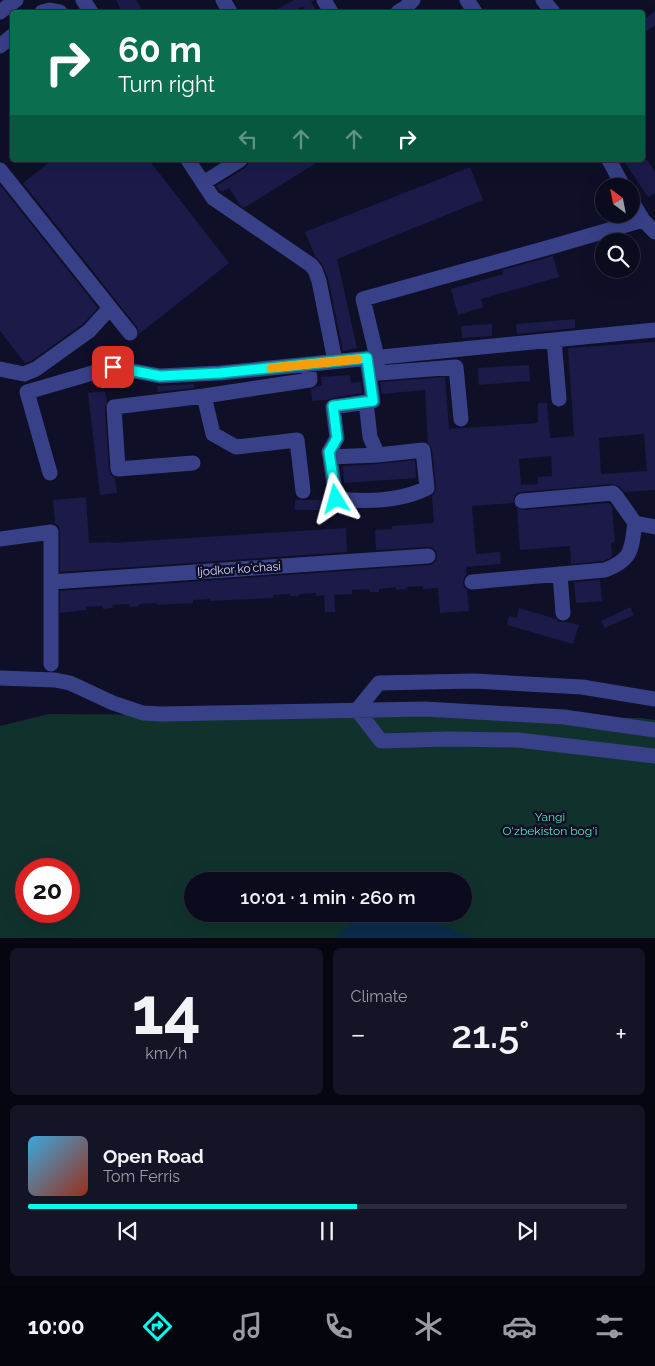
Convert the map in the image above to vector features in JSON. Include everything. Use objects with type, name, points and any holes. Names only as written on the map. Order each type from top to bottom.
[{"type":"street","points":[[0,12],[16,0]]},
{"type":"street","points":[[401,10],[413,0]]},
{"type":"street","points":[[0,46],[10,38]]},
{"type":"street","points":[[189,162],[213,198],[311,264],[319,281],[335,361]]},
{"type":"street","points":[[203,183],[237,162]]},
{"type":"street","points":[[609,162],[619,178]]},
{"type":"street","points":[[0,170],[130,333]]},
{"type":"street","points":[[640,215],[655,232]]},
{"type":"street","points":[[330,457],[378,455],[423,450],[427,488],[415,494],[378,494],[354,501],[336,499],[329,452],[337,438],[333,406],[373,401],[372,358],[363,299],[643,220]]},
{"type":"street","points":[[0,369],[24,374],[36,369],[89,331],[110,308]]},
{"type":"street","points":[[50,473],[26,392],[113,367],[160,376],[220,373],[655,330]]},
{"type":"street","points":[[554,340],[559,399]]},
{"type":"street","points":[[372,358],[379,373],[456,367],[461,419]]},
{"type":"street","points":[[193,464],[118,469],[114,407],[310,380],[308,364]]},
{"type":"street","points":[[204,396],[213,434],[236,447],[297,440],[303,491]]},
{"type":"street","points":[[366,402],[370,437],[378,455]]},
{"type":"street","points":[[522,500],[613,493],[635,523],[655,527]]},
{"type":"street","points":[[472,582],[605,570],[618,565],[629,555],[635,523]]},
{"type":"street","points":[[0,539],[51,532],[51,664]]},
{"type":"street","name":"Ijodkor koʻchasi","points":[[51,582],[428,556]]},
{"type":"street","points":[[560,574],[563,613]]},
{"type":"street","points":[[0,678],[55,680],[70,683],[113,703],[143,713],[424,709],[564,718],[655,730]]},
{"type":"street","points":[[357,710],[379,683],[474,681],[572,687],[655,699]]},
{"type":"street","points":[[357,710],[381,741],[448,739],[518,740],[655,756]]},
{"type":"green space","name":"Yangi O'zbekiston bog'i","points":[[49,714],[642,718],[655,720],[655,938],[0,938],[0,726]]},
{"type":"water","points":[[353,922],[435,922],[472,938],[335,938]]},
{"type":"building","points":[[116,0],[136,0],[142,10],[121,10]]},
{"type":"building","points":[[294,0],[315,0],[311,2],[316,10],[306,10],[303,6],[296,10],[276,10]]},
{"type":"building","points":[[655,11],[655,25],[645,33],[645,19]]},
{"type":"building","points":[[647,160],[655,172],[655,193],[648,197],[640,185],[640,178],[635,178],[624,162],[645,162]]},
{"type":"building","points":[[49,162],[151,162],[229,263],[139,334],[137,327],[23,183]]},
{"type":"building","points":[[250,162],[318,162],[244,208],[229,188],[222,192],[216,186],[245,168]]},
{"type":"building","points":[[470,167],[483,200],[337,259],[357,348],[343,351],[328,278],[322,264],[315,256],[305,232]]},
{"type":"building","points":[[0,185],[98,308],[83,324],[31,361],[25,363],[0,331]]},
{"type":"building","points":[[553,256],[559,277],[481,299],[483,307],[458,315],[451,289],[503,274],[502,270]]},
{"type":"building","points":[[575,319],[575,328],[517,334],[516,324]]},
{"type":"building","points":[[492,324],[492,336],[462,338],[461,326]]},
{"type":"building","points":[[655,342],[655,490],[625,492],[619,486],[612,484],[521,492],[517,493],[514,497],[513,503],[472,506],[476,554],[500,552],[501,564],[466,567],[466,575],[463,582],[467,590],[469,611],[440,613],[438,588],[423,589],[423,586],[406,587],[406,589],[396,590],[396,587],[379,589],[379,592],[370,592],[369,589],[352,590],[352,594],[334,595],[335,612],[325,612],[324,595],[316,596],[316,593],[299,594],[299,596],[290,596],[290,594],[273,595],[273,598],[193,600],[193,603],[139,604],[139,606],[130,607],[129,604],[112,605],[113,608],[103,609],[103,606],[86,607],[86,610],[60,613],[60,591],[433,564],[437,556],[436,551],[432,547],[376,550],[375,530],[392,529],[392,526],[434,523],[432,496],[436,487],[432,449],[428,443],[425,390],[382,394],[380,382],[445,377],[449,429],[538,423],[538,403],[547,403],[550,438],[574,436],[568,348]],"holes":[[[644,434],[647,471],[601,474],[599,438]],[[551,456],[552,476],[538,477],[538,484],[521,485],[519,459]]]},
{"type":"building","points":[[529,365],[530,381],[479,385],[478,368]]},
{"type":"building","points":[[350,375],[351,383],[361,382],[362,393],[312,401],[311,389],[322,386],[321,377]]},
{"type":"building","points":[[194,384],[194,388],[158,392],[157,386]]},
{"type":"building","points":[[105,391],[109,470],[115,478],[117,493],[100,495],[88,393]]},
{"type":"building","points":[[415,460],[416,478],[344,483],[343,466]]},
{"type":"building","points":[[86,497],[89,543],[346,528],[347,552],[60,572],[60,532],[59,527],[55,523],[53,500]]},
{"type":"building","points":[[295,500],[327,500],[331,510],[295,510]]},
{"type":"building","points":[[609,503],[612,507],[615,542],[611,543],[612,556],[610,558],[603,561],[571,564],[570,546],[520,550],[517,508],[523,510]]},
{"type":"building","points":[[600,580],[602,601],[576,603],[574,582]]},
{"type":"building","points":[[630,607],[634,615],[605,628],[601,621]]},
{"type":"building","points":[[519,608],[556,619],[559,622],[579,625],[573,644],[507,625],[509,616],[517,618]]},
{"type":"slow traffic","points":[[271,368],[358,359]]},
{"type":"route","points":[[113,367],[160,376],[220,373],[367,358],[373,401],[333,406],[337,438],[329,452],[336,499]]}]
